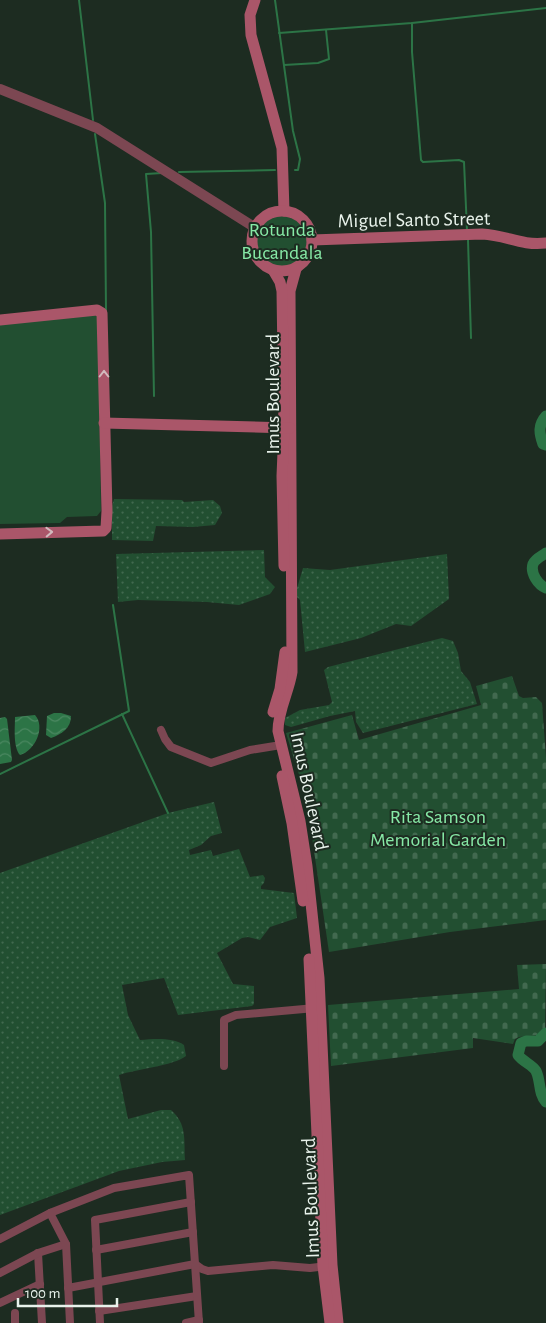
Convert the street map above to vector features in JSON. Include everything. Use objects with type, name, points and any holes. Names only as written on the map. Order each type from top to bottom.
[{"type":"main road","points":[[255,0],[250,15],[251,35],[282,148],[284,210]]},
{"type":"main road","points":[[284,210],[302,218],[310,228],[312,240],[309,256],[296,269],[280,272],[263,266],[256,258],[252,250],[251,236],[254,227],[265,216],[284,210]]},
{"type":"main road","name":"Miguel Santo Street","points":[[312,240],[477,234],[492,235],[525,244],[546,243]]},
{"type":"main road","name":"Imus Boulevard","points":[[296,269],[290,291],[287,428],[282,476],[285,654],[280,689],[270,722],[278,746],[296,822],[316,1008],[330,1323]]},
{"type":"main road","name":"Imus Boulevard","points":[[272,270],[280,282],[282,291],[287,428]]},
{"type":"main road","points":[[0,320],[100,311],[103,319],[107,511],[106,530],[0,534]]},
{"type":"main road","points":[[104,423],[287,428]]},
{"type":"main road","name":"Imus Boulevard","points":[[328,1266],[338,1323]]},
{"type":"street","points":[[0,89],[97,128],[254,227]]},
{"type":"street","points":[[161,730],[165,739],[172,746],[212,762],[250,750],[278,746]]},
{"type":"street","points":[[224,1066],[224,1020],[236,1015],[316,1008]]},
{"type":"street","points":[[0,1239],[50,1213],[114,1188],[188,1175],[199,1322],[186,1323]]},
{"type":"street","points":[[100,1323],[95,1220],[191,1202]]},
{"type":"street","points":[[50,1213],[66,1244],[70,1323]]},
{"type":"street","points":[[96,1250],[193,1232]]},
{"type":"street","points":[[0,1273],[38,1253],[66,1244]]},
{"type":"street","points":[[38,1253],[42,1323]]},
{"type":"street","points":[[68,1288],[195,1264],[202,1269],[208,1270],[273,1265],[310,1268],[328,1266]]},
{"type":"street","points":[[0,1303],[40,1284]]},
{"type":"street","points":[[99,1311],[197,1296]]},
{"type":"street","points":[[15,1313],[15,1323]]},
{"type":"green space","name":"Rotunda Bucandala","points":[[282,216],[292,218],[300,223],[305,231],[307,241],[305,251],[300,259],[292,264],[282,266],[272,264],[264,259],[259,251],[257,241],[259,231],[264,223],[272,218]]},
{"type":"green space","points":[[98,314],[101,511],[97,516],[67,517],[60,523],[0,524],[0,324]]},
{"type":"green space","points":[[114,499],[182,500],[184,502],[213,500],[220,506],[222,513],[215,525],[193,527],[156,526],[153,541],[112,540],[112,506]]},
{"type":"green space","points":[[264,550],[265,577],[275,587],[270,594],[239,605],[138,600],[118,602],[116,554]]},
{"type":"green space","points":[[447,554],[449,599],[411,626],[396,624],[361,638],[305,652],[300,600],[295,595],[303,568],[330,570]]},
{"type":"green space","points":[[442,638],[453,641],[458,653],[461,671],[470,682],[477,704],[363,733],[356,722],[355,711],[291,727],[285,725],[285,718],[300,710],[329,705],[332,702],[324,670],[328,667]]},
{"type":"green space","name":"Rita Samson Memorial Garden","points":[[512,676],[519,696],[523,698],[536,697],[542,703],[546,758],[546,920],[450,932],[329,952],[306,797],[286,733],[352,715],[359,740],[481,705],[476,686]]},
{"type":"green space","points":[[214,802],[222,833],[211,836],[201,845],[189,850],[190,855],[211,850],[213,856],[239,849],[250,877],[263,875],[265,878],[261,889],[294,893],[297,918],[270,927],[260,940],[248,937],[242,938],[217,953],[233,984],[254,986],[254,1004],[252,1006],[178,1015],[164,978],[122,985],[128,1015],[140,1040],[163,1039],[179,1042],[184,1045],[186,1056],[164,1065],[119,1075],[128,1119],[161,1110],[171,1110],[182,1126],[185,1160],[162,1162],[119,1171],[0,1215],[0,873],[168,813]]},
{"type":"green space","points":[[546,964],[545,1034],[519,1037],[515,1039],[513,1044],[473,1038],[473,1048],[331,1066],[328,1005],[519,989],[517,965]]},
{"type":"water","points":[[61,713],[71,716],[71,720],[68,727],[59,735],[51,738],[46,735],[47,716]]},
{"type":"water","points":[[35,715],[39,726],[37,738],[30,749],[20,755],[15,742],[15,717]]},
{"type":"water","points":[[5,717],[7,719],[12,760],[11,762],[0,764],[0,718]]},
{"type":"waterway","points":[[79,0],[93,120]]},
{"type":"waterway","points":[[275,0],[293,131],[300,159],[298,170],[295,170]]},
{"type":"waterway","points":[[279,33],[412,23],[546,8]]},
{"type":"waterway","points":[[412,23],[412,52],[421,160],[423,162],[459,160],[464,162],[467,230]]},
{"type":"waterway","points":[[284,65],[318,63],[329,59],[326,30]]},
{"type":"waterway","points":[[95,134],[105,203],[106,310]]},
{"type":"waterway","points":[[179,172],[275,170]]},
{"type":"waterway","points":[[154,396],[151,232],[146,174],[162,173]]},
{"type":"waterway","points":[[468,240],[471,338]]},
{"type":"waterway","points":[[546,416],[540,429],[543,444],[546,445]]},
{"type":"waterway","points":[[546,553],[535,561],[532,567],[535,578],[546,588]]},
{"type":"waterway","points":[[0,774],[129,711],[113,605]]},
{"type":"waterway","points":[[122,714],[168,813]]},
{"type":"waterway","points":[[546,1033],[538,1041],[521,1043],[518,1055],[536,1071],[542,1095],[546,1102]]}]
